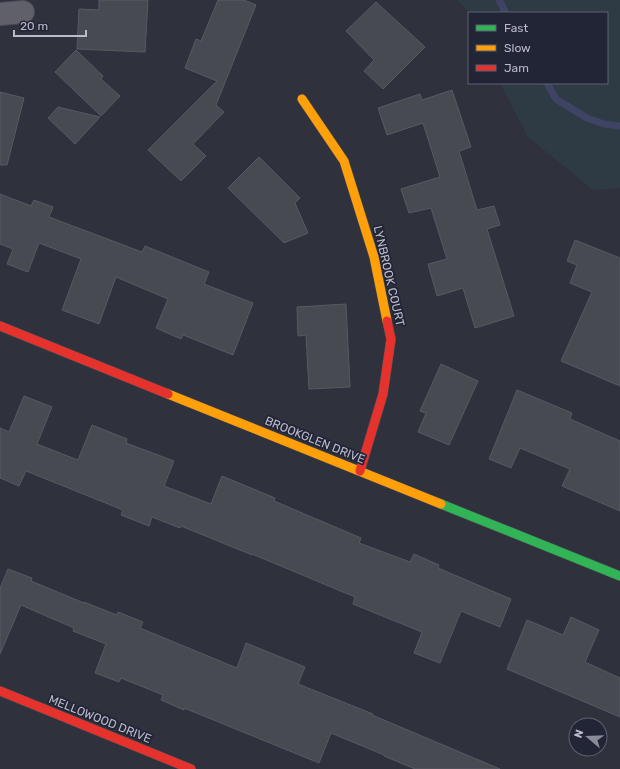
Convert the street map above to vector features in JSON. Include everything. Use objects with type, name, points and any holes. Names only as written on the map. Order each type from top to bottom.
[{"type":"street","points":[[0,14],[23,12]]},
{"type":"street","name":"LYNBROOK COURT","points":[[302,99],[344,161],[374,257],[391,339],[383,394],[360,471]]},
{"type":"street","name":"BROOKGLEN DRIVE","points":[[0,326],[620,576]]},
{"type":"street","name":"MELLOWOOD DRIVE","points":[[0,691],[191,769]]},
{"type":"shaded area","points":[[457,0],[620,0],[620,188],[593,190],[528,137],[501,84],[608,84],[608,12],[469,12]]},
{"type":"building","points":[[99,0],[148,0],[145,52],[77,49],[79,9],[99,10]]},
{"type":"building","points":[[218,0],[244,0],[256,5],[216,105],[224,112],[193,144],[206,156],[181,181],[148,150],[217,81],[185,68],[196,39],[201,41]]},
{"type":"building","points":[[376,2],[425,47],[383,89],[364,71],[374,60],[346,31]]},
{"type":"building","points":[[76,50],[103,76],[101,79],[120,96],[101,116],[55,72]]},
{"type":"building","points":[[452,90],[471,147],[459,151],[477,210],[494,206],[500,225],[487,229],[514,316],[475,328],[463,288],[437,296],[428,264],[447,259],[431,208],[409,213],[401,189],[440,177],[423,123],[387,135],[378,108],[420,94],[422,100]]},
{"type":"building","points":[[0,92],[24,98],[7,165],[0,165]]},
{"type":"building","points":[[58,107],[100,117],[75,144],[48,118]]},
{"type":"building","points":[[259,157],[300,198],[295,203],[308,233],[284,243],[228,188]]},
{"type":"building","points":[[0,194],[31,206],[34,200],[53,207],[49,217],[142,252],[145,246],[209,272],[204,284],[253,303],[233,355],[183,335],[181,339],[156,328],[168,299],[116,277],[99,324],[62,310],[81,259],[39,243],[28,272],[7,264],[13,249],[0,244]]},
{"type":"building","points":[[575,240],[620,258],[620,386],[561,361],[592,292],[570,283],[577,265],[567,261]]},
{"type":"building","points":[[346,304],[350,387],[309,389],[306,335],[298,336],[297,307]]},
{"type":"building","points":[[441,364],[478,381],[449,445],[418,432],[426,413],[420,411]]},
{"type":"building","points":[[517,390],[572,413],[570,419],[620,441],[620,511],[562,486],[570,469],[520,448],[511,468],[489,459]]},
{"type":"building","points":[[24,396],[52,407],[37,444],[78,460],[92,425],[127,439],[126,443],[174,461],[164,486],[211,504],[222,476],[275,498],[274,501],[361,538],[359,543],[410,562],[414,554],[439,565],[438,568],[511,599],[500,627],[461,611],[440,663],[414,653],[422,632],[353,604],[355,597],[181,526],[180,528],[152,517],[149,526],[121,515],[123,510],[26,471],[19,486],[0,478],[0,428],[9,432]]},
{"type":"building","points":[[8,569],[32,578],[31,581],[84,603],[117,615],[118,612],[143,622],[140,628],[237,668],[246,643],[305,667],[298,684],[373,714],[372,715],[500,769],[415,769],[331,733],[319,763],[184,708],[184,710],[161,700],[163,695],[121,678],[119,682],[95,673],[106,644],[73,631],[74,628],[21,605],[0,654],[0,588]]},
{"type":"building","points":[[571,617],[599,630],[585,662],[620,678],[620,717],[507,669],[527,620],[563,635]]},
{"type":"waterway","points":[[499,0],[505,12]]},
{"type":"waterway","points":[[548,84],[556,99],[587,118],[604,124],[620,126]]},
{"type":"traffic: fast","points":[[441,504],[620,576]]},
{"type":"traffic: slow","points":[[302,99],[344,161],[374,257],[387,321]]},
{"type":"traffic: slow","points":[[168,394],[441,504]]},
{"type":"traffic: jam","points":[[360,471],[383,394],[391,339],[387,321]]},
{"type":"traffic: jam","points":[[0,326],[168,394]]},
{"type":"traffic: jam","points":[[0,691],[191,769]]}]
